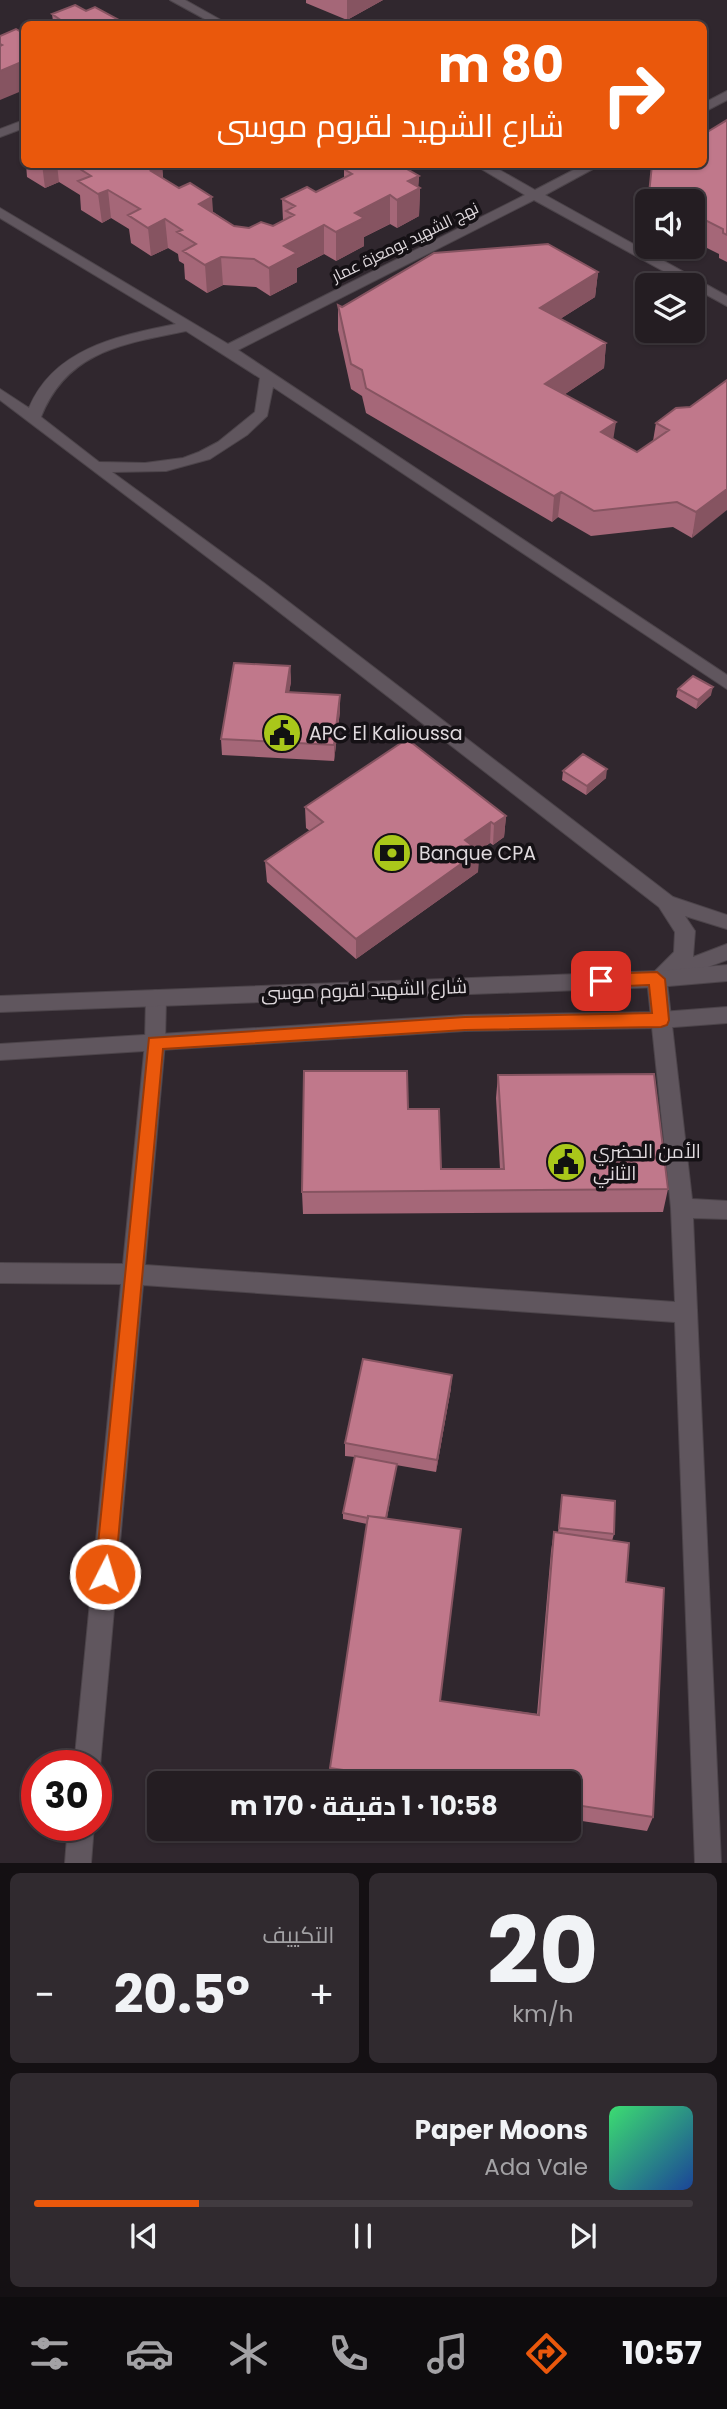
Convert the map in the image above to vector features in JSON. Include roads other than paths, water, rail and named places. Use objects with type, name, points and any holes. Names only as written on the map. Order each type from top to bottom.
[{"type":"street","points":[[176,0],[216,21]]},
{"type":"street","points":[[707,106],[727,95]]},
{"type":"street","points":[[0,134],[21,125]]},
{"type":"street","points":[[485,168],[727,302]]},
{"type":"street","name":"نهج الشهيد بومعزة عمار","points":[[228,349],[588,168]]},
{"type":"street","points":[[0,212],[228,349],[727,683]]},
{"type":"street","points":[[33,418],[38,400],[48,383],[65,366],[89,352],[119,342],[188,326]]},
{"type":"street","points":[[95,467],[155,467],[188,463],[220,450],[262,413],[267,377]]},
{"type":"street","points":[[0,393],[258,587],[666,902],[685,931],[684,955],[657,979]]},
{"type":"street","points":[[666,902],[727,922]]},
{"type":"street","points":[[657,979],[727,952]]},
{"type":"street","name":"شارع الشهيد لقروم موسى","points":[[0,1004],[657,979],[727,973]]},
{"type":"street","points":[[657,979],[682,1208],[708,1863]]},
{"type":"street","points":[[88,1750],[155,1042],[156,998]]},
{"type":"street","name":"شارع الشهيد لقروم موسى","points":[[0,1052],[465,1023],[661,1020],[727,1015]]},
{"type":"street","points":[[682,1208],[727,1210]]},
{"type":"street","points":[[0,1273],[133,1274],[686,1313]]},
{"type":"street","points":[[78,1863],[80,1841]]},
{"type":"place","name":"APC El Kalioussa","points":[[282,733]]},
{"type":"place","name":"Banque CPA","points":[[392,853]]},
{"type":"place","name":"الأمن الحضري الثاني","points":[[566,1162]]}]
